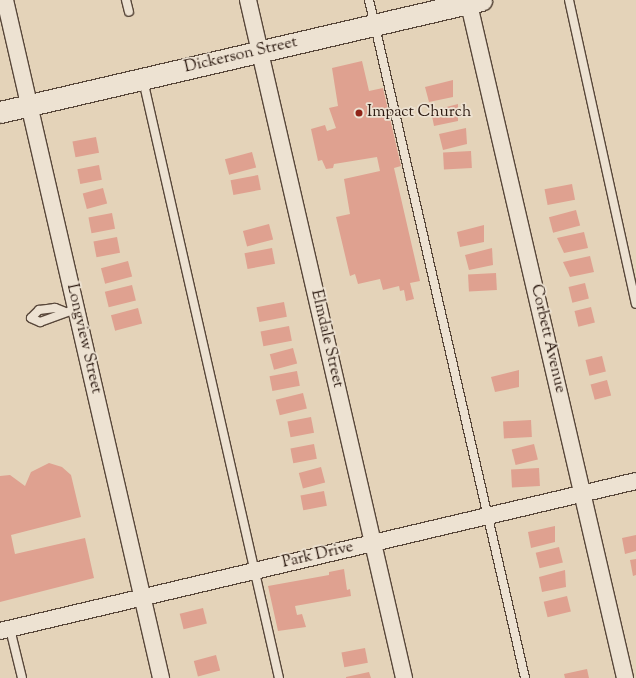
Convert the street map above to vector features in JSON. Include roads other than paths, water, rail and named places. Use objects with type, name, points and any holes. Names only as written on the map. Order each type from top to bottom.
[{"type":"street","name":"Longview Street","points":[[5,0],[30,105],[70,310],[143,597],[161,678]]},
{"type":"street","name":"Elmdale Street","points":[[248,0],[404,678]]},
{"type":"street","name":"Dickerson Street","points":[[0,112],[473,1]]},
{"type":"street","name":"Corbett Avenue","points":[[473,1],[625,678]]},
{"type":"street","name":"Park Drive","points":[[5,630],[636,481]]},
{"type":"lane","points":[[126,0],[129,12]]},
{"type":"lane","points":[[369,0],[525,678]]},
{"type":"lane","points":[[569,0],[636,304]]},
{"type":"lane","points":[[143,79],[279,678]]},
{"type":"lane","points":[[5,630],[22,678]]},
{"type":"place","name":"Impact Church","points":[[359,113]]}]
